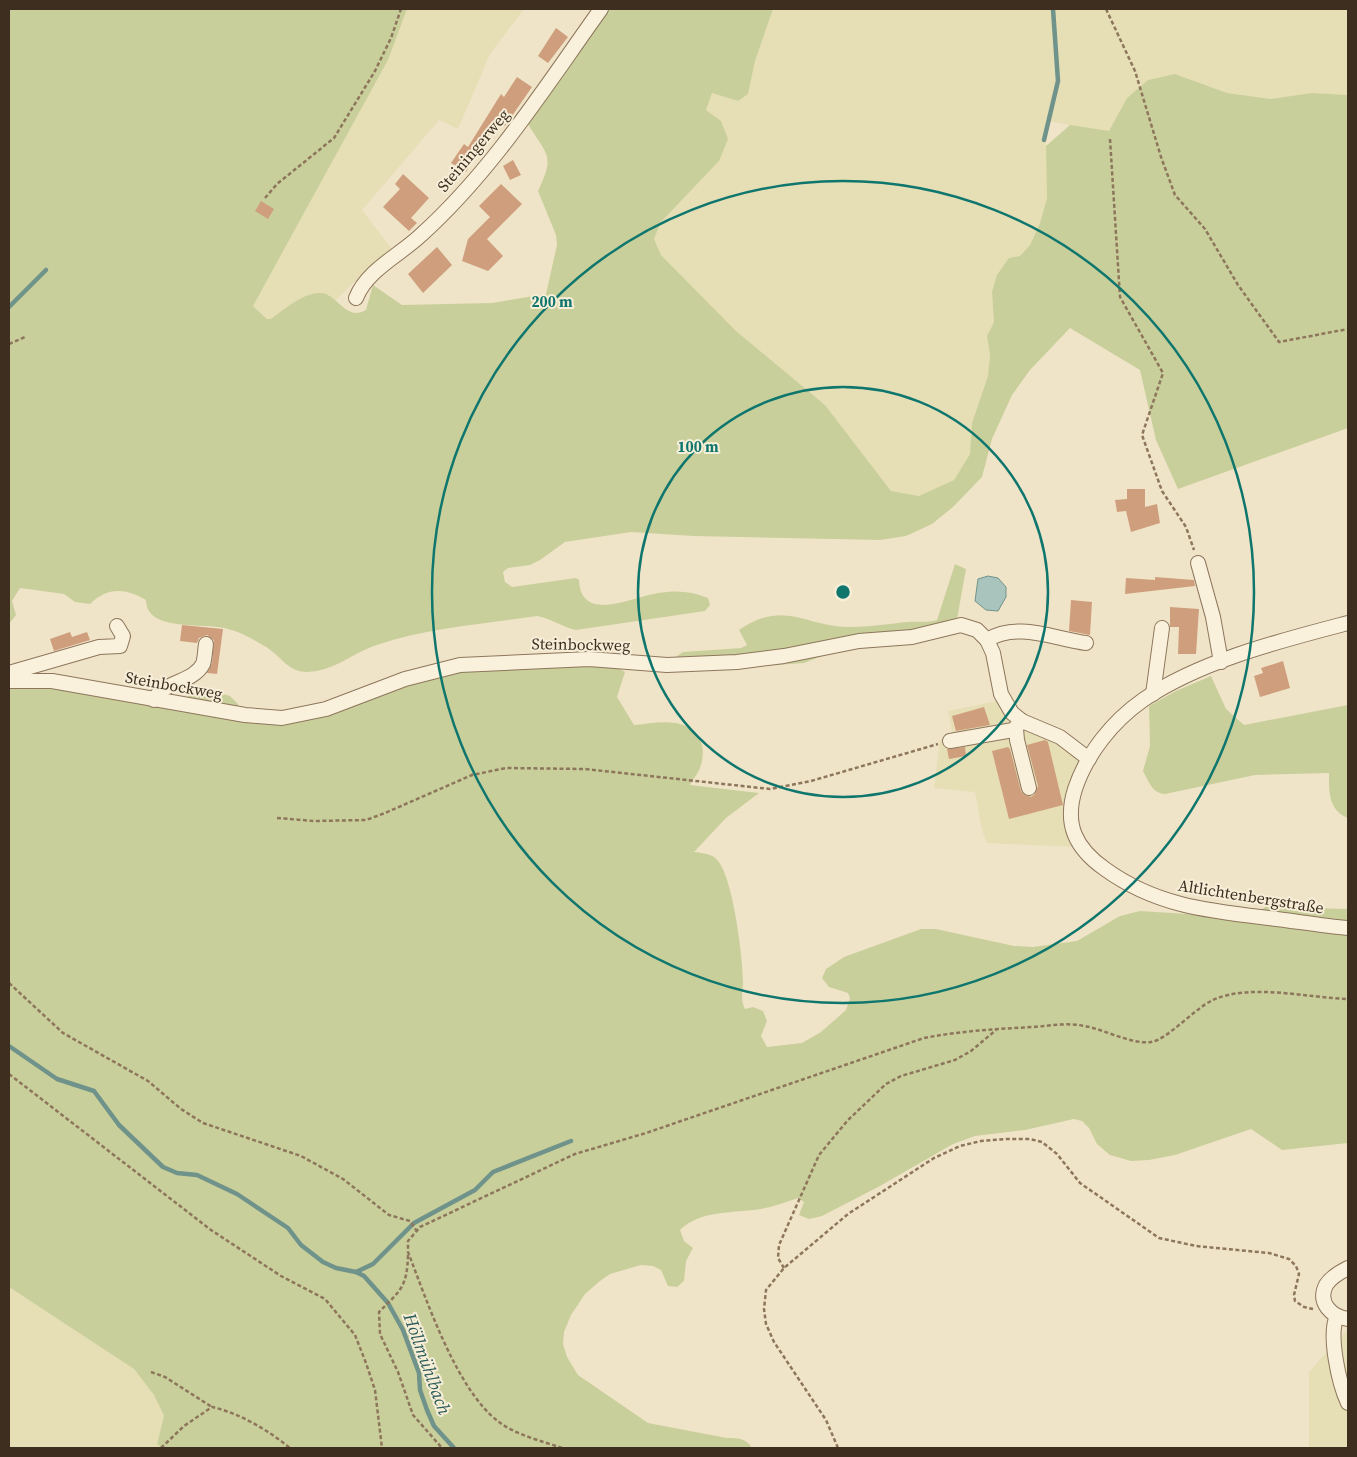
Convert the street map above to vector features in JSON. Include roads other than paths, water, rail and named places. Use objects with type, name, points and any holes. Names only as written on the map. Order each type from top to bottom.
[{"type":"street","name":"Steiningerweg","points":[[356,298],[366,281],[428,229],[502,149],[601,9]]},
{"type":"street","points":[[1198,563],[1213,617],[1221,662]]},
{"type":"street","points":[[960,614],[987,640],[993,653],[1004,702],[1019,725],[1017,740],[1029,788]]},
{"type":"street","name":"Altlichtenbergstraße","points":[[1348,623],[1221,662],[1153,694],[1120,719],[1089,759],[1077,783],[1070,823],[1072,833],[1084,852],[1118,879],[1144,893],[1175,903],[1229,913],[1348,928]]},
{"type":"street","name":"Steinbockweg","points":[[9,681],[52,681],[246,716],[282,718],[326,709],[404,679],[460,665],[583,659],[667,665],[736,662],[784,656],[859,641],[912,637],[957,625],[974,629]]},
{"type":"street","points":[[9,673],[100,647],[120,646],[123,636],[117,626]]},
{"type":"street","points":[[1153,694],[1162,628]]},
{"type":"street","points":[[987,640],[1000,634],[1024,631],[1086,642]]},
{"type":"street","points":[[154,700],[159,692],[200,668],[204,660],[206,644]]},
{"type":"street","points":[[950,741],[1019,725],[1060,737],[1089,759]]},
{"type":"street","points":[[1348,1268],[1327,1285],[1324,1296],[1337,1314],[1334,1324],[1334,1344],[1348,1403]]},
{"type":"water","points":[[988,576],[998,578],[1006,587],[1006,597],[998,611],[986,610],[975,601],[978,579]]},
{"type":"waterway","points":[[1044,140],[1058,81],[1053,9]]},
{"type":"waterway","points":[[9,307],[46,270]]},
{"type":"waterway","name":"Höllmühlbach","points":[[9,1046],[57,1079],[94,1091],[119,1125],[163,1167],[177,1173],[197,1175],[237,1194],[288,1228],[301,1245],[323,1262],[364,1276],[388,1303],[403,1330],[419,1373],[420,1390],[427,1410],[434,1426],[454,1448]]},
{"type":"waterway","points":[[356,1272],[373,1264],[414,1223],[475,1190],[493,1172],[571,1141]]}]
